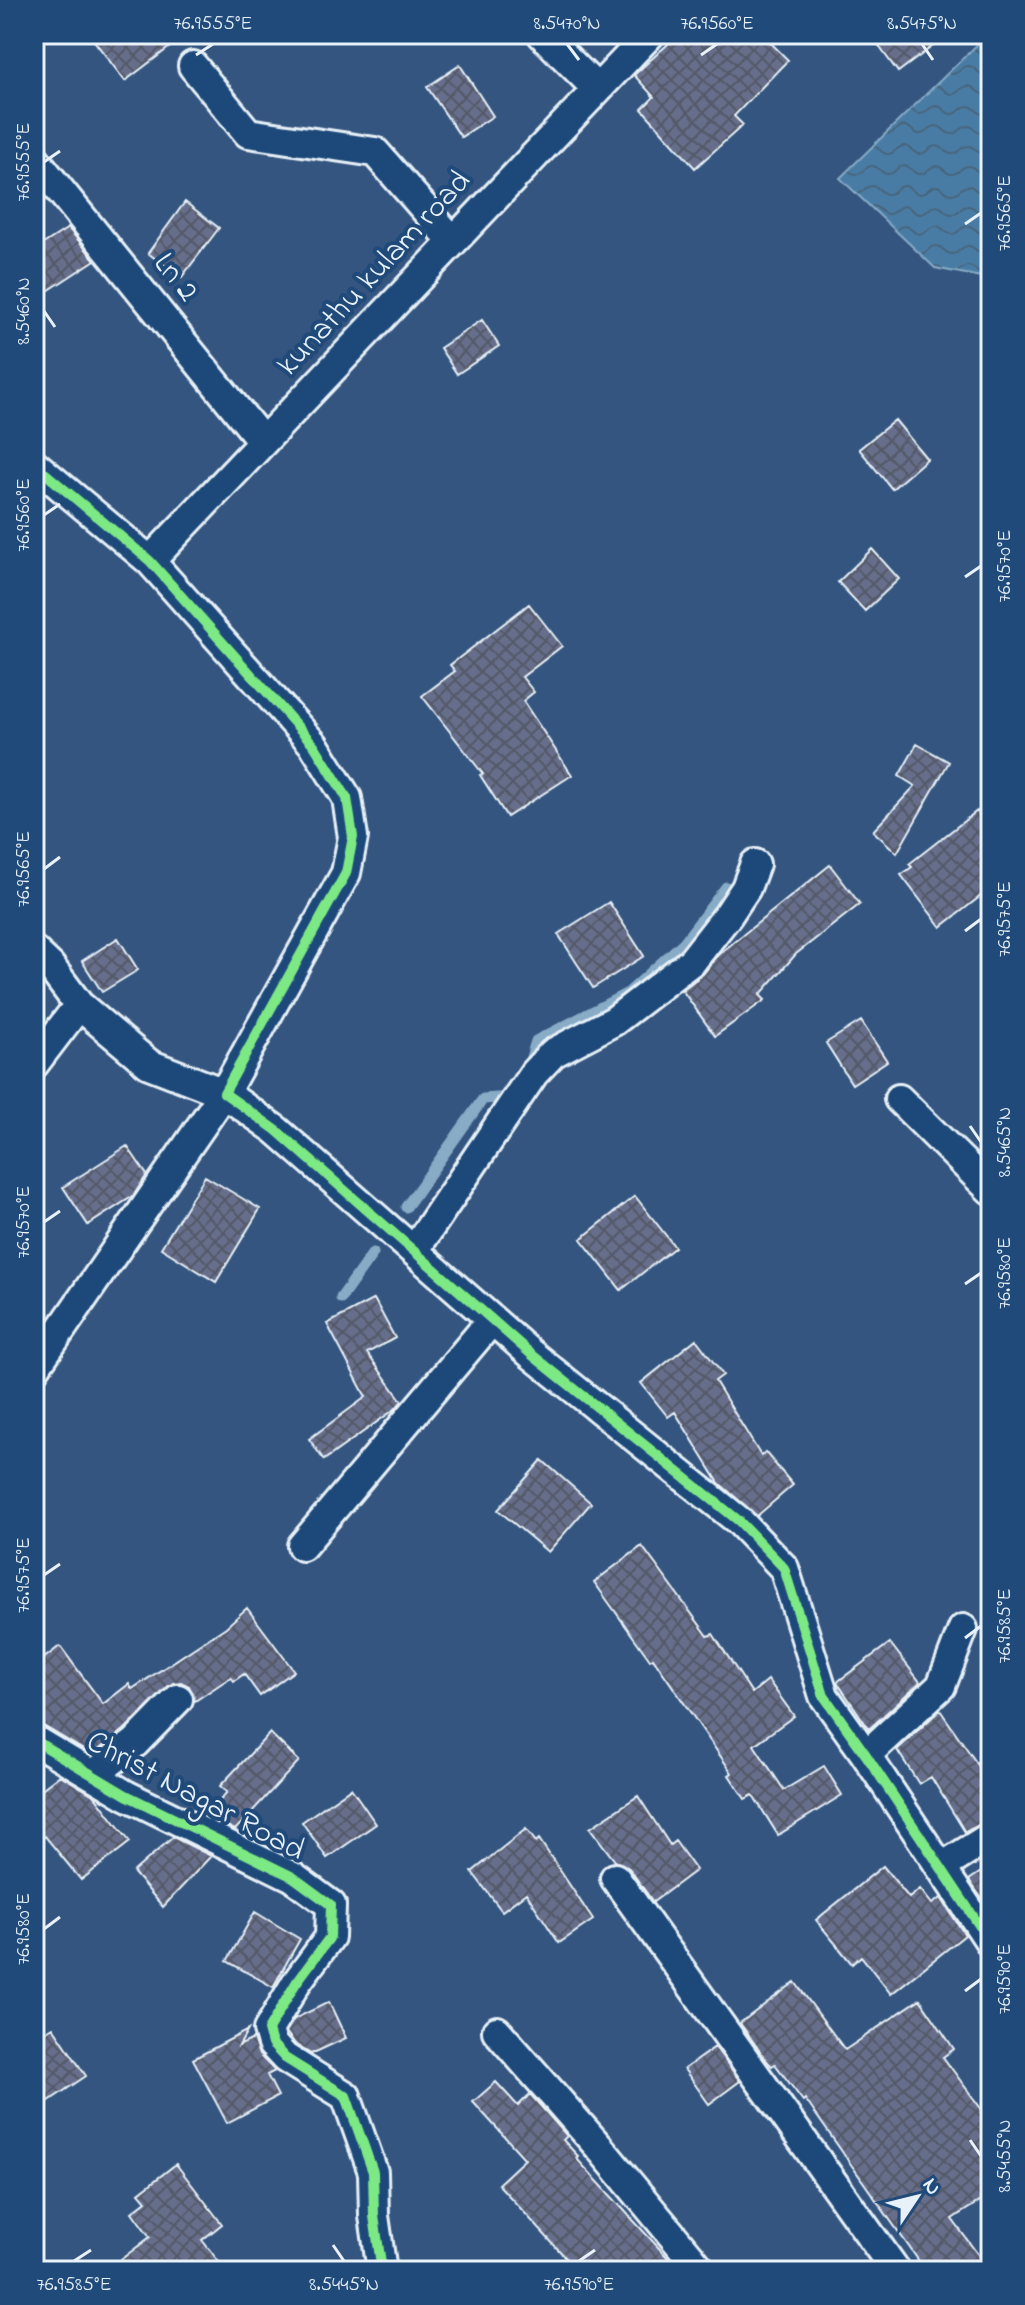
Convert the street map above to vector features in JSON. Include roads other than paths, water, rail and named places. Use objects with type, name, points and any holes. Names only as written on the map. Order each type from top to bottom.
[{"type":"street","points":[[542,34],[597,89]]},
{"type":"street","name":"kunathu kulam road","points":[[150,561],[650,34]]},
{"type":"street","points":[[193,66],[248,133],[375,152],[453,241]]},
{"type":"street","name":"Ln 2","points":[[34,158],[263,442]]},
{"type":"street","points":[[34,464],[150,561],[314,745],[347,798],[353,837],[346,873],[224,1093],[34,1369]]},
{"type":"street","points":[[414,1251],[534,1073],[553,1053],[614,1021],[692,961],[746,888],[755,864]]},
{"type":"street","points":[[34,951],[50,966],[79,1005],[149,1064],[224,1093],[276,1130],[492,1320],[739,1521],[784,1568],[824,1696],[991,1943]]},
{"type":"street","points":[[34,1064],[79,1005]]},
{"type":"street","points":[[899,1099],[991,1190]]},
{"type":"street","points":[[302,1546],[492,1320]]},
{"type":"street","points":[[866,1755],[941,1686],[963,1629]]},
{"type":"street","points":[[93,1775],[135,1743],[178,1699]]},
{"type":"street","name":"Christ Nagar Road","points":[[34,1740],[126,1795],[293,1877],[331,1905],[330,1937],[296,1983],[268,2030],[272,2044],[285,2058],[346,2096],[373,2172],[374,2216],[382,2271]]},
{"type":"street","points":[[942,1867],[991,1836]]},
{"type":"street","points":[[615,1878],[896,2271]]},
{"type":"street","points":[[497,2031],[702,2271]]},
{"type":"water","points":[[991,34],[991,279],[935,268],[840,178]]},
{"type":"waterway","points":[[528,1067],[536,1041],[628,993],[684,942],[726,887]]},
{"type":"waterway","points":[[406,1207],[483,1099],[512,1097]]},
{"type":"waterway","points":[[341,1298],[373,1253]]}]
